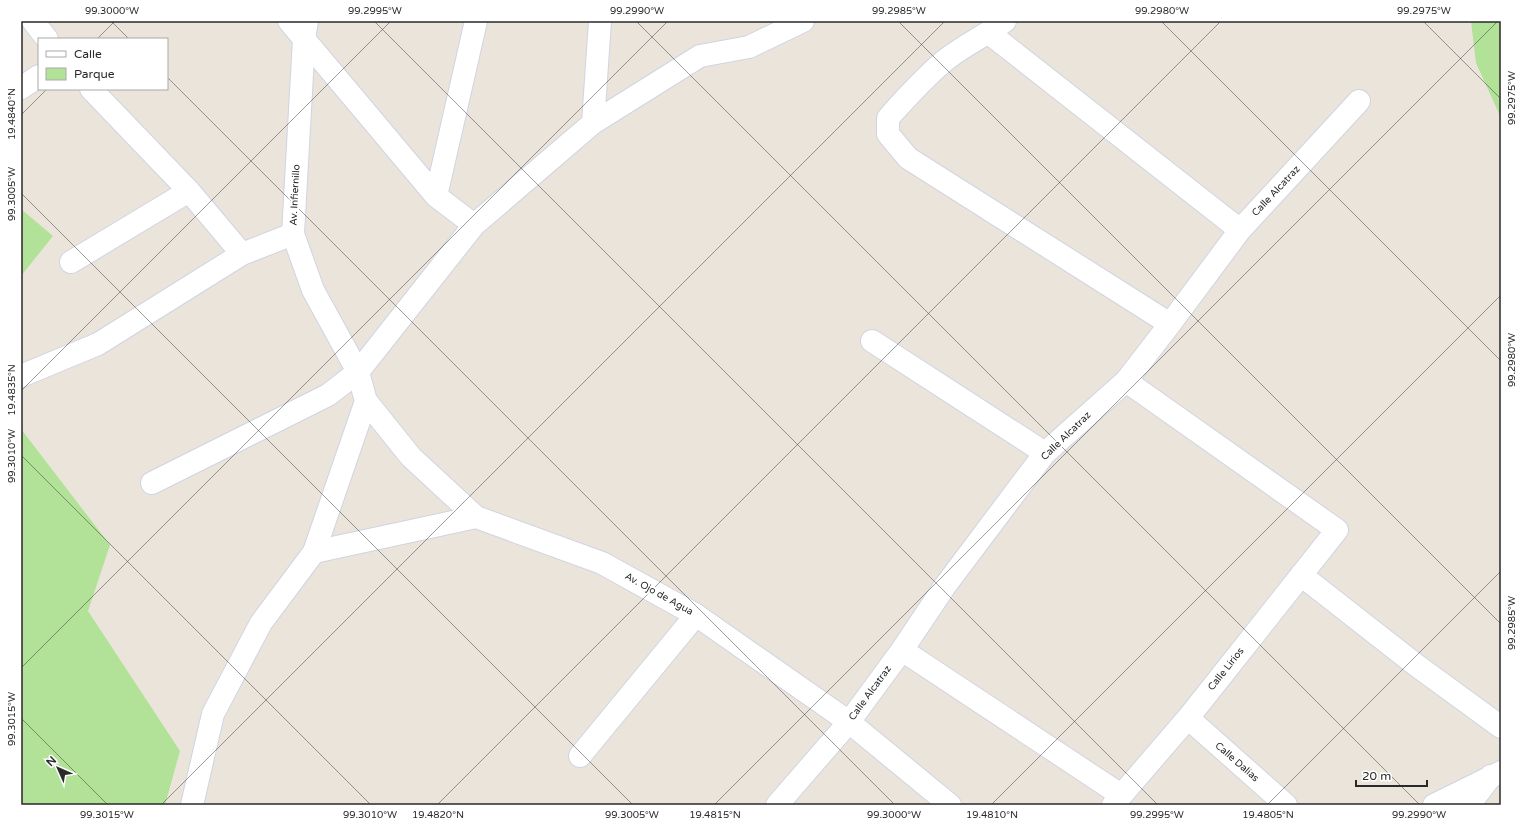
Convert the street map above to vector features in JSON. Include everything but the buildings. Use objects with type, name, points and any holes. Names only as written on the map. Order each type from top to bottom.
[{"type":"street","points":[[33,21],[46,38]]},
{"type":"street","points":[[289,21],[306,30],[436,196],[474,225]]},
{"type":"street","points":[[436,196],[476,21]]},
{"type":"street","points":[[594,123],[600,21]]},
{"type":"street","points":[[152,483],[328,395],[358,372],[474,225],[594,123],[700,56],[749,47],[803,21]]},
{"type":"street","points":[[1170,324],[908,158],[888,134],[888,118],[943,62],[966,45],[997,27],[1240,230]]},
{"type":"street","name":"Av. Infiernillo","points":[[306,30],[293,234],[313,290],[358,372],[366,401]]},
{"type":"street","points":[[21,88],[38,77]]},
{"type":"street","points":[[92,90],[189,191],[242,254]]},
{"type":"street","name":"Calle Alcatraz","points":[[788,801],[849,722],[902,650],[945,586],[1046,453],[1126,381],[1240,230],[1359,101]]},
{"type":"street","points":[[71,262],[189,191]]},
{"type":"street","points":[[21,376],[98,344],[242,254],[293,234]]},
{"type":"street","points":[[872,341],[1046,453]]},
{"type":"street","name":"Calle Lirios","points":[[1117,800],[1188,718],[1337,530],[1126,381]]},
{"type":"street","points":[[192,805],[213,714],[261,623],[314,552],[366,401]]},
{"type":"street","name":"Av. Ojo de Agua","points":[[366,401],[411,457],[476,517],[602,563],[696,615],[849,722],[950,805]]},
{"type":"street","points":[[314,552],[476,517]]},
{"type":"street","points":[[1300,575],[1416,665],[1501,727]]},
{"type":"street","points":[[580,756],[696,615]]},
{"type":"street","points":[[902,650],[1117,800]]},
{"type":"street","name":"Calle Dalias","points":[[1188,718],[1286,805]]},
{"type":"street","points":[[1434,805],[1496,774]]},
{"type":"street","points":[[1469,805],[1496,774]]},
{"type":"green space","points":[[1471,21],[1501,21],[1501,118],[1476,63]]},
{"type":"green space","points":[[21,209],[53,236],[21,276]]},
{"type":"green space","points":[[21,429],[110,545],[88,611],[180,751],[165,805],[21,805]]}]
